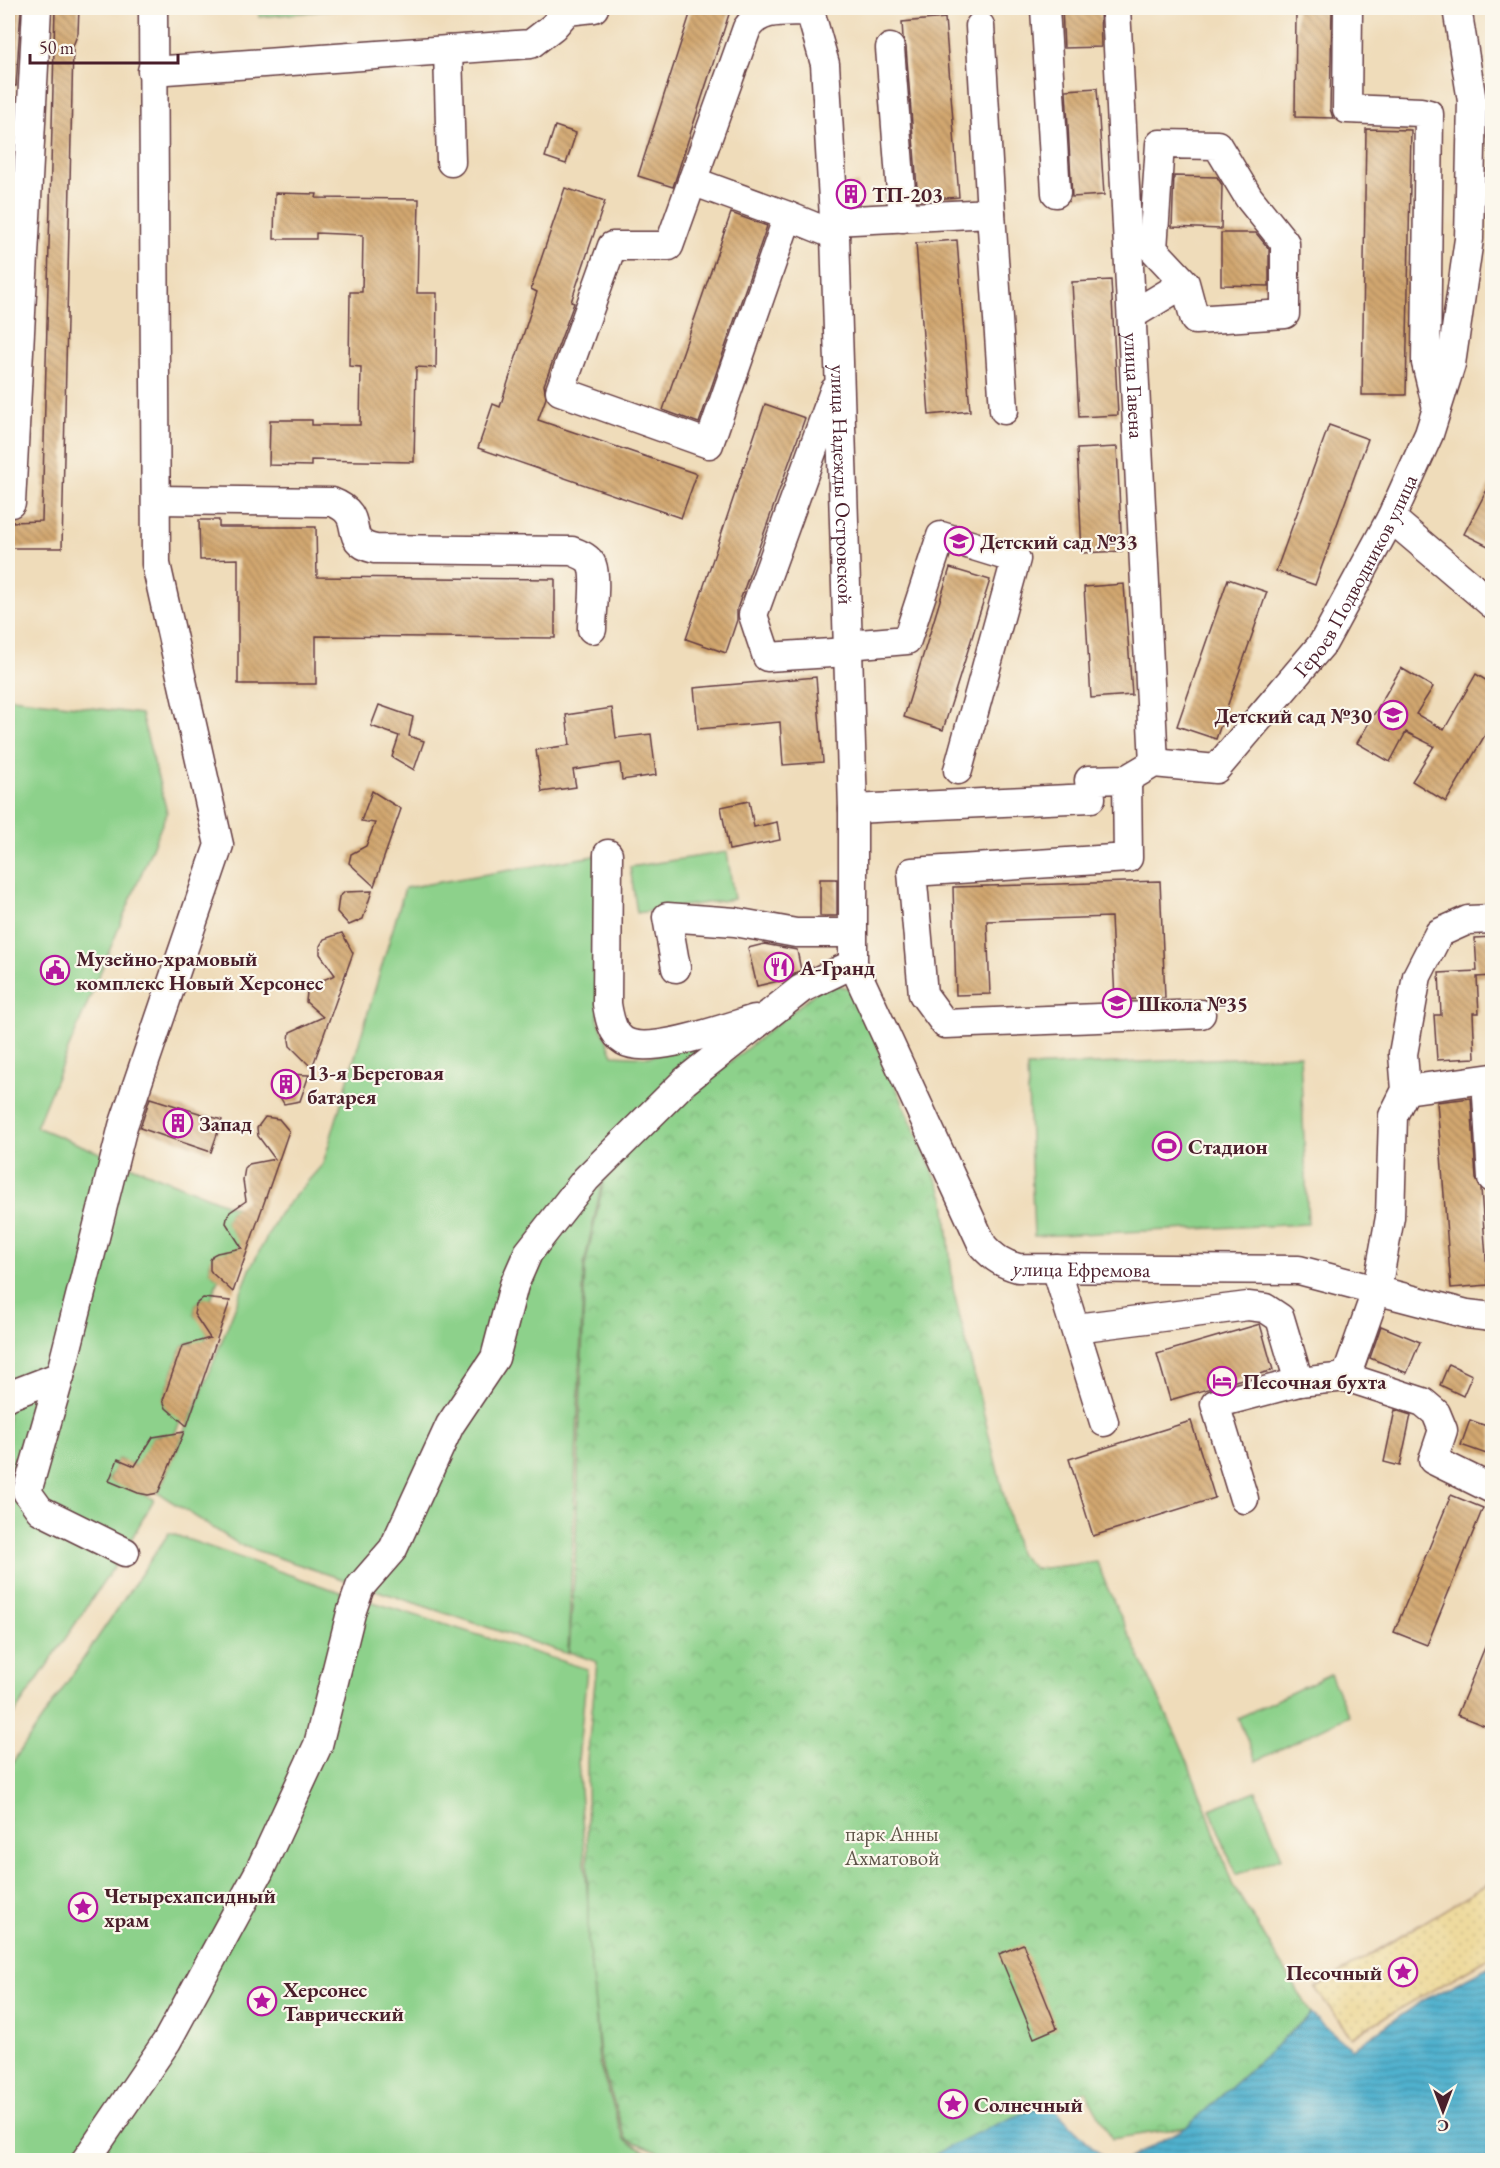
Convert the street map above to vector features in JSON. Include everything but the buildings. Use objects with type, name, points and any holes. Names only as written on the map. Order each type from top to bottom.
[{"type":"street","points":[[11,503],[37,8]]},
{"type":"street","points":[[125,1552],[40,1510],[27,1492],[60,1376],[123,1126],[219,845],[156,564],[153,8]]},
{"type":"street","points":[[1045,8],[1056,193]]},
{"type":"street","name":"улица Гавена","points":[[1116,8],[1154,763]]},
{"type":"street","points":[[1348,8],[1347,109],[1429,114],[1426,363],[1437,409]]},
{"type":"street","name":"Героев Подводников улица","points":[[1154,763],[1216,769],[1323,643],[1391,518],[1429,434],[1451,364],[1469,239],[1472,101],[1457,8]]},
{"type":"street","points":[[152,71],[531,44],[576,9]]},
{"type":"street","points":[[788,216],[709,444],[560,391],[612,246],[669,246],[747,28],[753,18],[766,12],[808,9]]},
{"type":"street","name":"улица Надежды Островской","points":[[808,9],[825,64],[835,228],[853,809],[853,964]]},
{"type":"street","points":[[980,26],[1005,410]]},
{"type":"street","points":[[890,48],[903,218]]},
{"type":"street","points":[[448,50],[451,162]]},
{"type":"street","points":[[1160,144],[1217,145],[1249,198],[1285,243],[1285,314],[1195,320],[1185,283],[1153,249],[1160,144]]},
{"type":"street","points":[[692,181],[788,216],[835,228],[903,218],[991,213]]},
{"type":"street","points":[[1132,315],[1185,283]]},
{"type":"street","points":[[840,375],[753,615],[767,657],[848,649],[906,640],[941,536],[1016,559],[957,770]]},
{"type":"street","points":[[156,500],[332,502],[348,511],[353,518],[354,533],[358,541],[364,547],[375,549],[572,551],[583,555],[592,563],[592,629]]},
{"type":"street","points":[[1391,518],[1492,604]]},
{"type":"street","points":[[853,809],[1091,798],[1089,780],[1127,779],[1154,763]]},
{"type":"street","points":[[1127,779],[1128,858],[912,872],[923,994],[945,1024],[1201,1014]]},
{"type":"street","points":[[608,854],[607,1004],[610,1024],[623,1041],[644,1047],[674,1042],[768,1015]]},
{"type":"street","points":[[676,968],[667,917],[735,922],[796,933],[852,933]]},
{"type":"street","points":[[1346,1377],[1377,1289],[1390,1217],[1393,1116],[1406,1090],[1403,1054],[1417,976],[1439,933],[1468,920],[1492,919]]},
{"type":"street","points":[[86,2160],[167,2041],[259,1872],[318,1745],[351,1613],[360,1587],[393,1549],[450,1425],[495,1358],[514,1285],[528,1253],[586,1179],[685,1081],[801,989],[853,964]]},
{"type":"street","name":"улица Ефремова","points":[[853,964],[983,1246],[993,1257],[1005,1264],[1018,1268],[1299,1270],[1467,1314],[1492,1317]]},
{"type":"street","points":[[1406,1090],[1490,1087],[1492,1178]]},
{"type":"street","points":[[1056,1268],[1104,1422]]},
{"type":"street","points":[[1076,1328],[1248,1306],[1265,1308],[1280,1318],[1299,1382]]},
{"type":"street","points":[[8,1396],[60,1376]]},
{"type":"street","points":[[1244,1499],[1215,1404],[1299,1382],[1346,1377],[1423,1402],[1436,1413],[1443,1430],[1433,1460],[1492,1489]]},
{"type":"green space","points":[[258,8],[343,8],[343,9],[259,17]]},
{"type":"green space","points":[[8,695],[12,698],[141,714],[167,812],[36,1127],[238,1209],[230,1212],[226,1223],[243,1232],[235,1258],[210,1260],[210,1270],[219,1277],[211,1300],[203,1298],[196,1304],[194,1314],[202,1322],[212,1324],[201,1349],[191,1342],[182,1346],[163,1400],[170,1411],[184,1414],[172,1439],[166,1434],[153,1437],[141,1461],[145,1470],[118,1459],[109,1480],[154,1499],[124,1552],[8,1723]]},
{"type":"green space","points":[[727,852],[734,899],[637,913],[630,867]]},
{"type":"green space","points":[[600,855],[598,1019],[613,1055],[648,1057],[718,1038],[612,1137],[584,1265],[568,1654],[240,1545],[158,1493],[198,1401],[251,1267],[279,1214],[323,1164],[405,888]]},
{"type":"green space","name":"парк Анны Ахматовой","points":[[827,983],[849,988],[869,1026],[945,1199],[953,1289],[1018,1553],[1035,1569],[1097,1562],[1180,1743],[1232,1884],[1311,2014],[1187,2127],[1112,2139],[1085,2091],[944,2160],[682,2160],[626,2139],[601,2063],[588,1939],[587,1760],[597,1662],[569,1652],[575,1562],[585,1266],[608,1162]]},
{"type":"green space","name":"Стадион","points":[[1300,1055],[1308,1224],[1034,1236],[1027,1067]]},
{"type":"green space","points":[[169,1533],[325,1587],[587,1669],[578,1760],[599,2063],[624,2139],[662,2160],[8,2160],[8,1769]]},
{"type":"green space","points":[[1330,1674],[1349,1716],[1256,1761],[1238,1718]]},
{"type":"green space","points":[[1256,1791],[1282,1857],[1236,1875],[1210,1809]]},
{"type":"sand","name":"Песочный","points":[[1492,1881],[1492,1956],[1351,2037],[1315,1988]]},
{"type":"water","points":[[1492,1965],[1492,2160],[1126,2160],[1187,2127],[1311,2014],[1352,2049],[1424,2000]]},
{"type":"water","points":[[1049,2104],[1106,2160],[926,2160],[986,2129]]},
{"type":"place","name":"ТП-203","points":[[851,194]]},
{"type":"place","name":"Детский сад №33","points":[[959,541]]},
{"type":"place","name":"Детский сад №30","points":[[1393,715]]},
{"type":"place","name":"А-Гранд","points":[[779,967]]},
{"type":"place","name":"Музейно-храмовый комплекс Новый Херсонес","points":[[55,970]]},
{"type":"place","name":"Школа №35","points":[[1117,1003]]},
{"type":"place","name":"13-я Береговая батарея","points":[[286,1084]]},
{"type":"place","name":"Запад","points":[[178,1123]]},
{"type":"place","name":"Стадион","points":[[1167,1146]]},
{"type":"place","name":"Песочная бухта","points":[[1222,1381]]},
{"type":"place","name":"Четырехапсидный храм","points":[[83,1907]]},
{"type":"place","name":"Песочный","points":[[1403,1972]]},
{"type":"place","name":"Херсонес Таврический","points":[[262,2001]]},
{"type":"place","name":"Солнечный","points":[[953,2104]]}]
